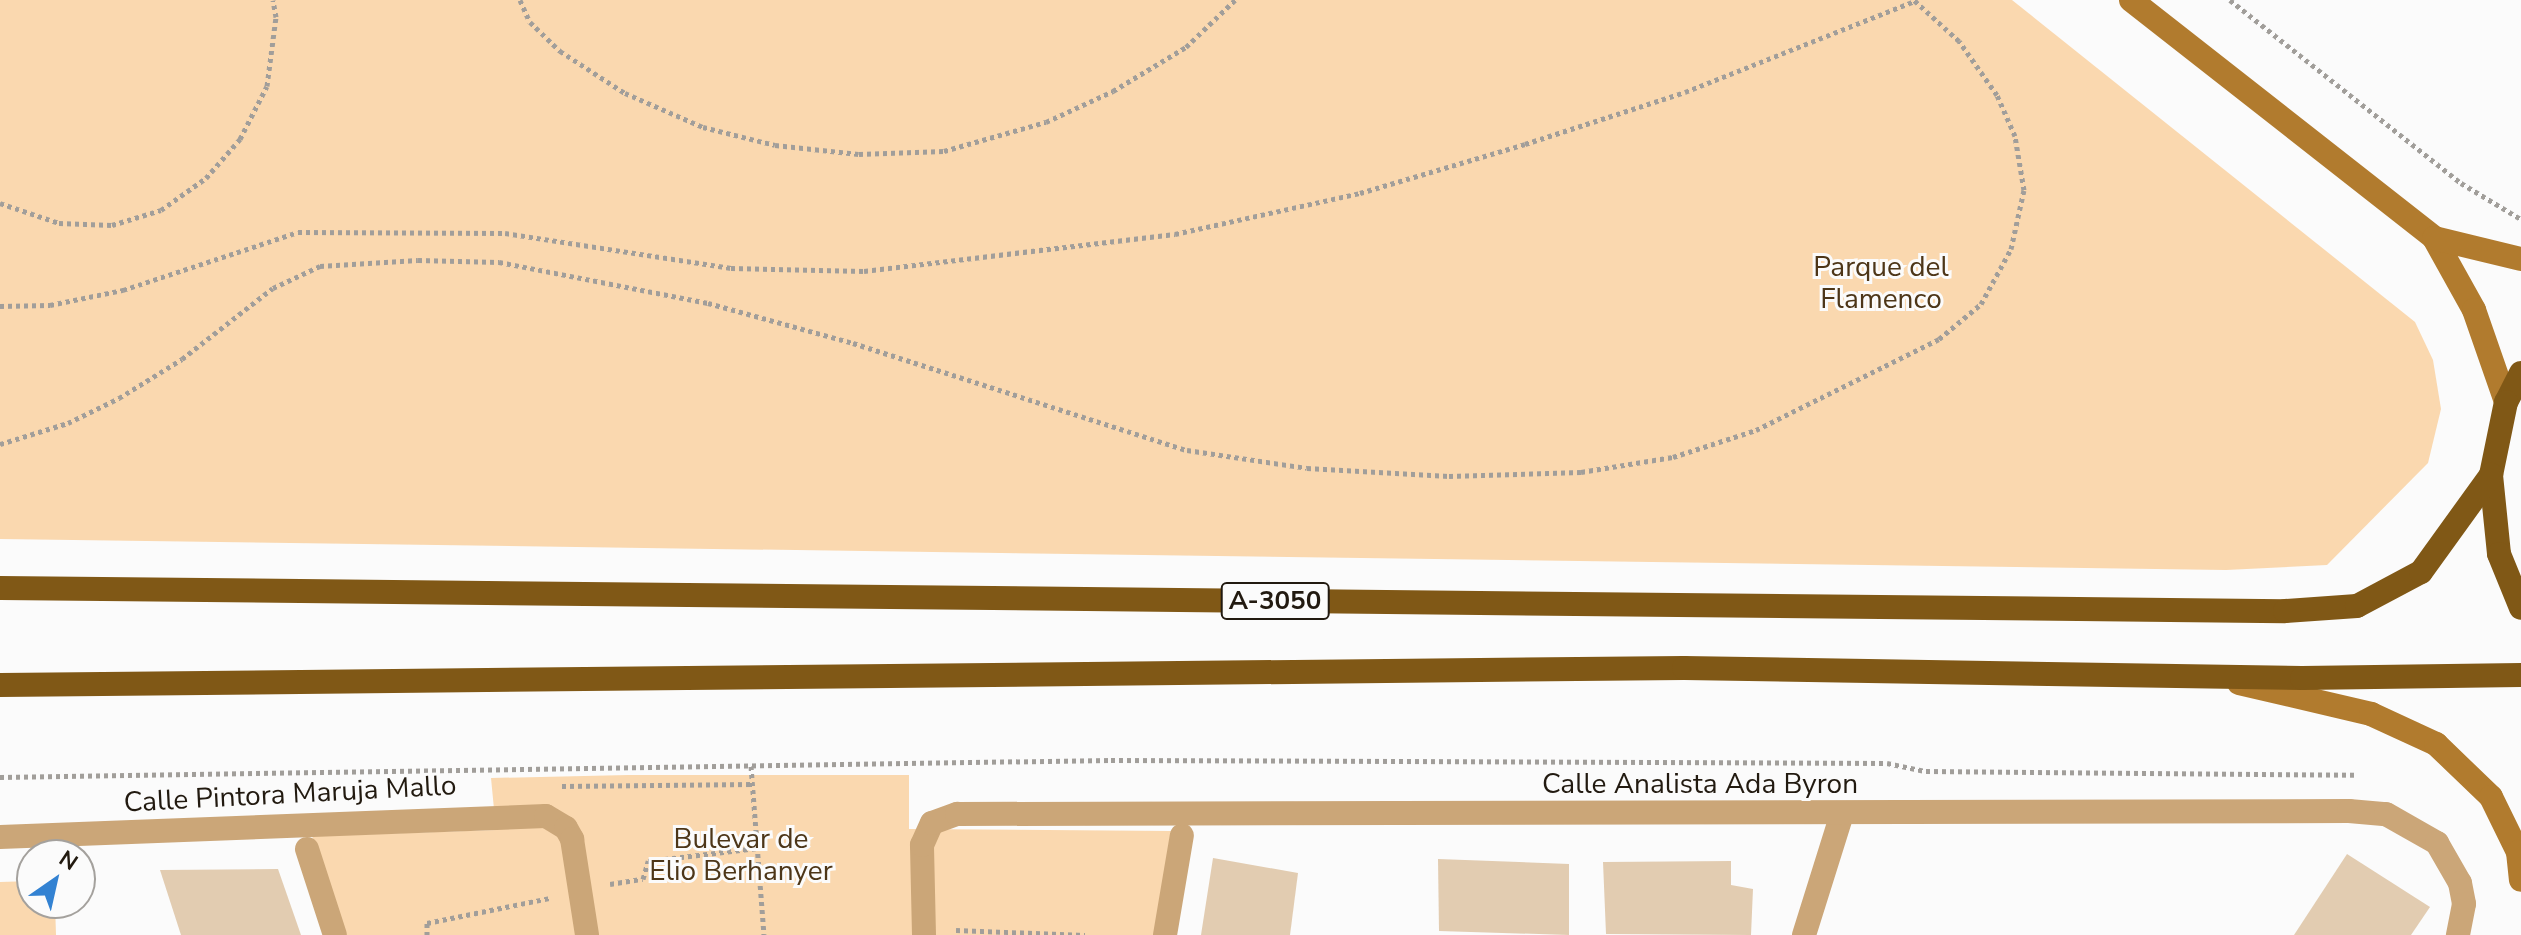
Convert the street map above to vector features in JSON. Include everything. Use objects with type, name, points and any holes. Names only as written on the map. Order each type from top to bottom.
[{"type":"highway","points":[[2521,373],[2506,402],[2491,475],[2499,554],[2521,608]]},
{"type":"highway","name":"A-3050","points":[[0,588],[2285,611],[2357,606],[2421,572],[2491,475]]},
{"type":"highway","points":[[0,685],[1684,668],[2213,676],[2521,675]]},
{"type":"main road","points":[[2131,0],[2434,238],[2474,310],[2506,402]]},
{"type":"main road","points":[[2434,238],[2521,259]]},
{"type":"main road","points":[[2213,676],[2371,714],[2436,744],[2491,797],[2518,852],[2521,880]]},
{"type":"street","name":"Calle Analista Ada Byron","points":[[924,935],[922,845],[932,823],[957,814],[2349,811],[2386,814],[2419,829],[2451,863],[2464,904],[2458,935]]},
{"type":"street","name":"Calle Pintora Maruja Mallo","points":[[0,837],[507,814],[556,820],[572,839],[581,892]]},
{"type":"street","points":[[1804,935],[1842,814]]},
{"type":"street","points":[[1165,935],[1182,835]]},
{"type":"street","points":[[307,849],[335,935]]},
{"type":"street","points":[[581,892],[587,935]]},
{"type":"path","points":[[0,203],[59,223],[112,225],[161,210],[206,178],[240,139],[267,86],[276,17],[273,0]]},
{"type":"path","points":[[520,0],[530,22],[560,51],[625,93],[703,127],[775,145],[859,154],[944,151],[1046,122],[1113,91],[1186,47],[1235,0]]},
{"type":"path","points":[[0,306],[50,305],[123,290],[298,232],[505,233],[731,268],[864,271],[1175,234],[1360,193],[1525,144],[1685,92],[1916,0],[1959,41],[1997,95],[2015,136],[2024,190],[2011,249],[1981,304],[1939,339],[1756,430],[1673,457],[1581,472],[1449,476],[1307,468],[1202,453],[708,303],[499,262],[418,260],[320,266],[273,288],[182,359],[119,398],[68,423],[0,444]]},
{"type":"path","points":[[2230,0],[2473,191],[2521,219]]},
{"type":"path","points":[[0,777],[1111,760],[1887,763],[1926,771],[2331,771],[2361,776]]},
{"type":"path","points":[[751,766],[764,935]]},
{"type":"path","points":[[551,786],[753,784]]},
{"type":"path","points":[[427,935],[427,923],[643,879],[648,861],[757,848]]},
{"type":"path","points":[[954,930],[1085,935]]},
{"type":"green space","name":"Parque del Flamenco","points":[[0,0],[2012,0],[2415,322],[2433,360],[2441,409],[2428,463],[2327,565],[2226,570],[0,539]]},
{"type":"green space","name":"Bulevar de Elio Berhanyer","points":[[909,775],[909,829],[1171,831],[1154,935],[343,935],[312,836],[496,830],[491,778]]},
{"type":"green space","points":[[0,882],[16,882],[16,919],[56,919],[56,935],[0,935]]},
{"type":"building","points":[[2347,854],[2430,907],[2411,935],[2294,935]]},
{"type":"building","points":[[1213,858],[1298,873],[1290,935],[1201,935]]},
{"type":"building","points":[[1438,859],[1569,864],[1569,935],[1439,931]]},
{"type":"building","points":[[1731,861],[1731,885],[1753,889],[1751,935],[1606,934],[1603,862]]},
{"type":"building","points":[[278,869],[301,935],[181,935],[160,870]]}]
